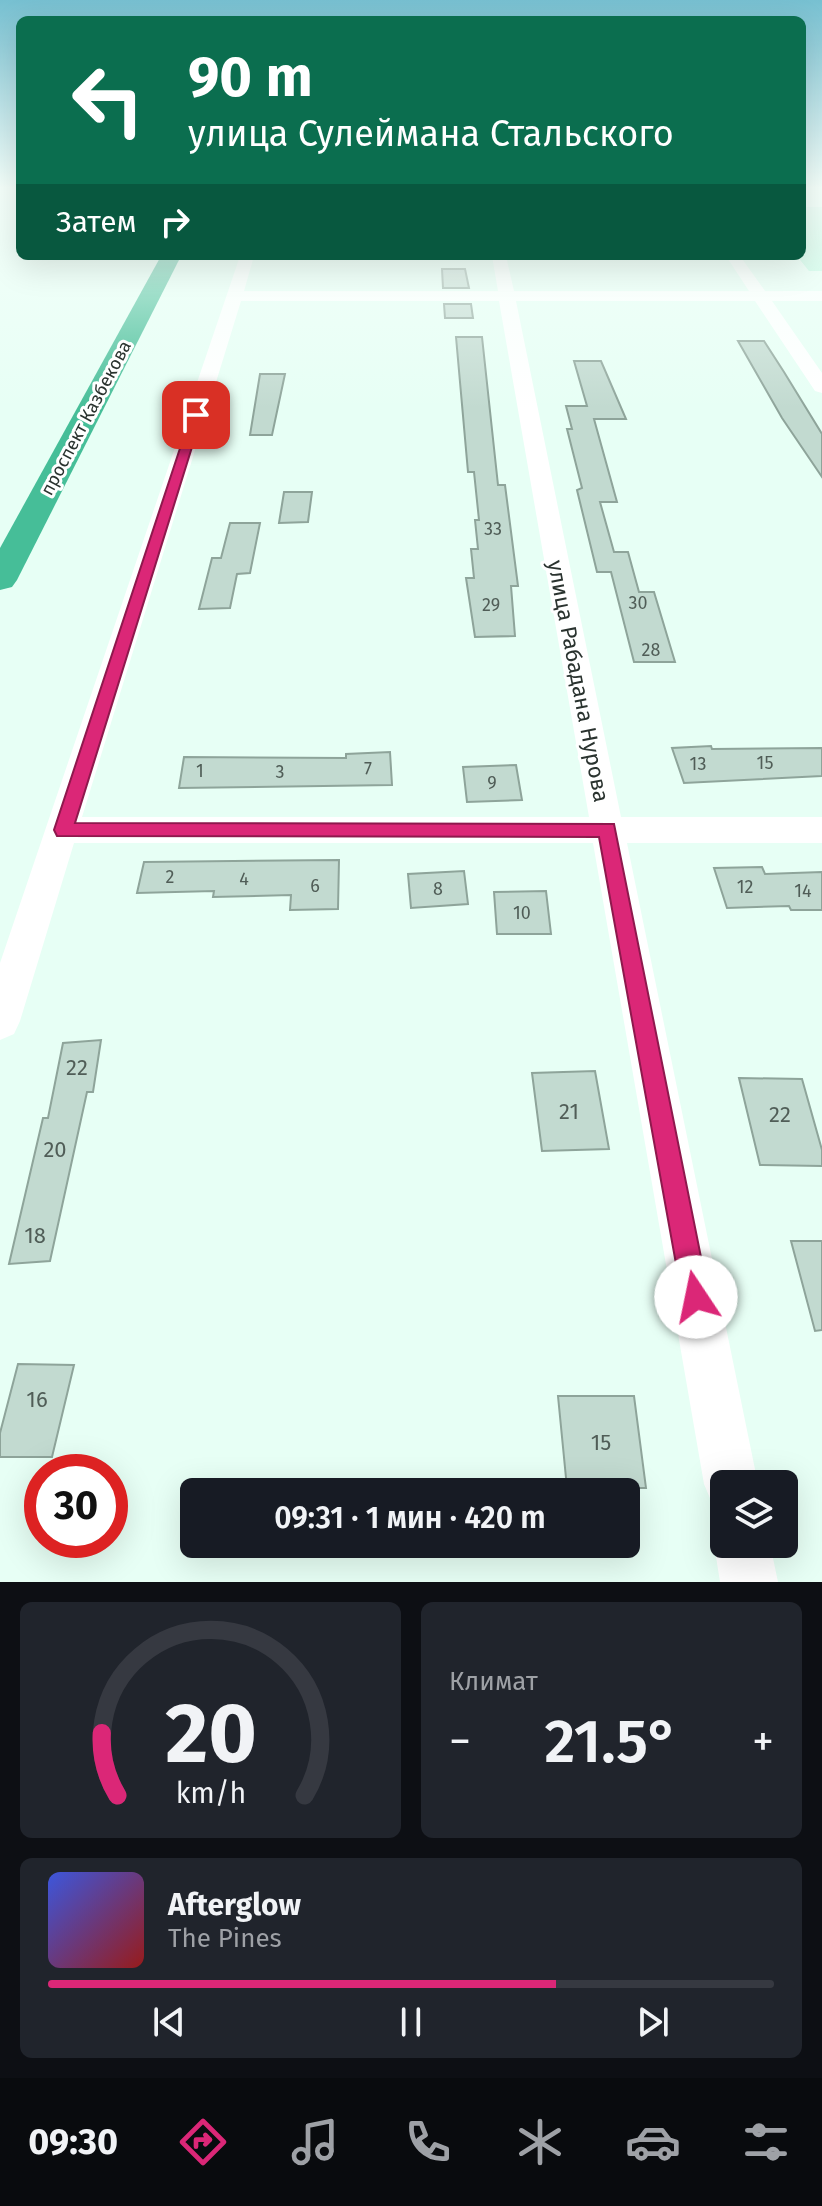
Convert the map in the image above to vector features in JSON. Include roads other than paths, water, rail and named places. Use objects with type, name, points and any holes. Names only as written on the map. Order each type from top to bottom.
[{"type":"highway","name":"проспект Казбекова","points":[[0,538],[151,261]]},
{"type":"highway","name":"проспект Казбекова","points":[[0,580],[168,261]]},
{"type":"street","points":[[0,1021],[245,261]]},
{"type":"street","name":"улица Рабадана Нурова","points":[[500,261],[728,1470]]},
{"type":"street","points":[[736,261],[822,387]]},
{"type":"street","points":[[234,296],[822,296]]},
{"type":"street","points":[[63,830],[822,830]]},
{"type":"street","points":[[745,1558],[749,1582]]}]
